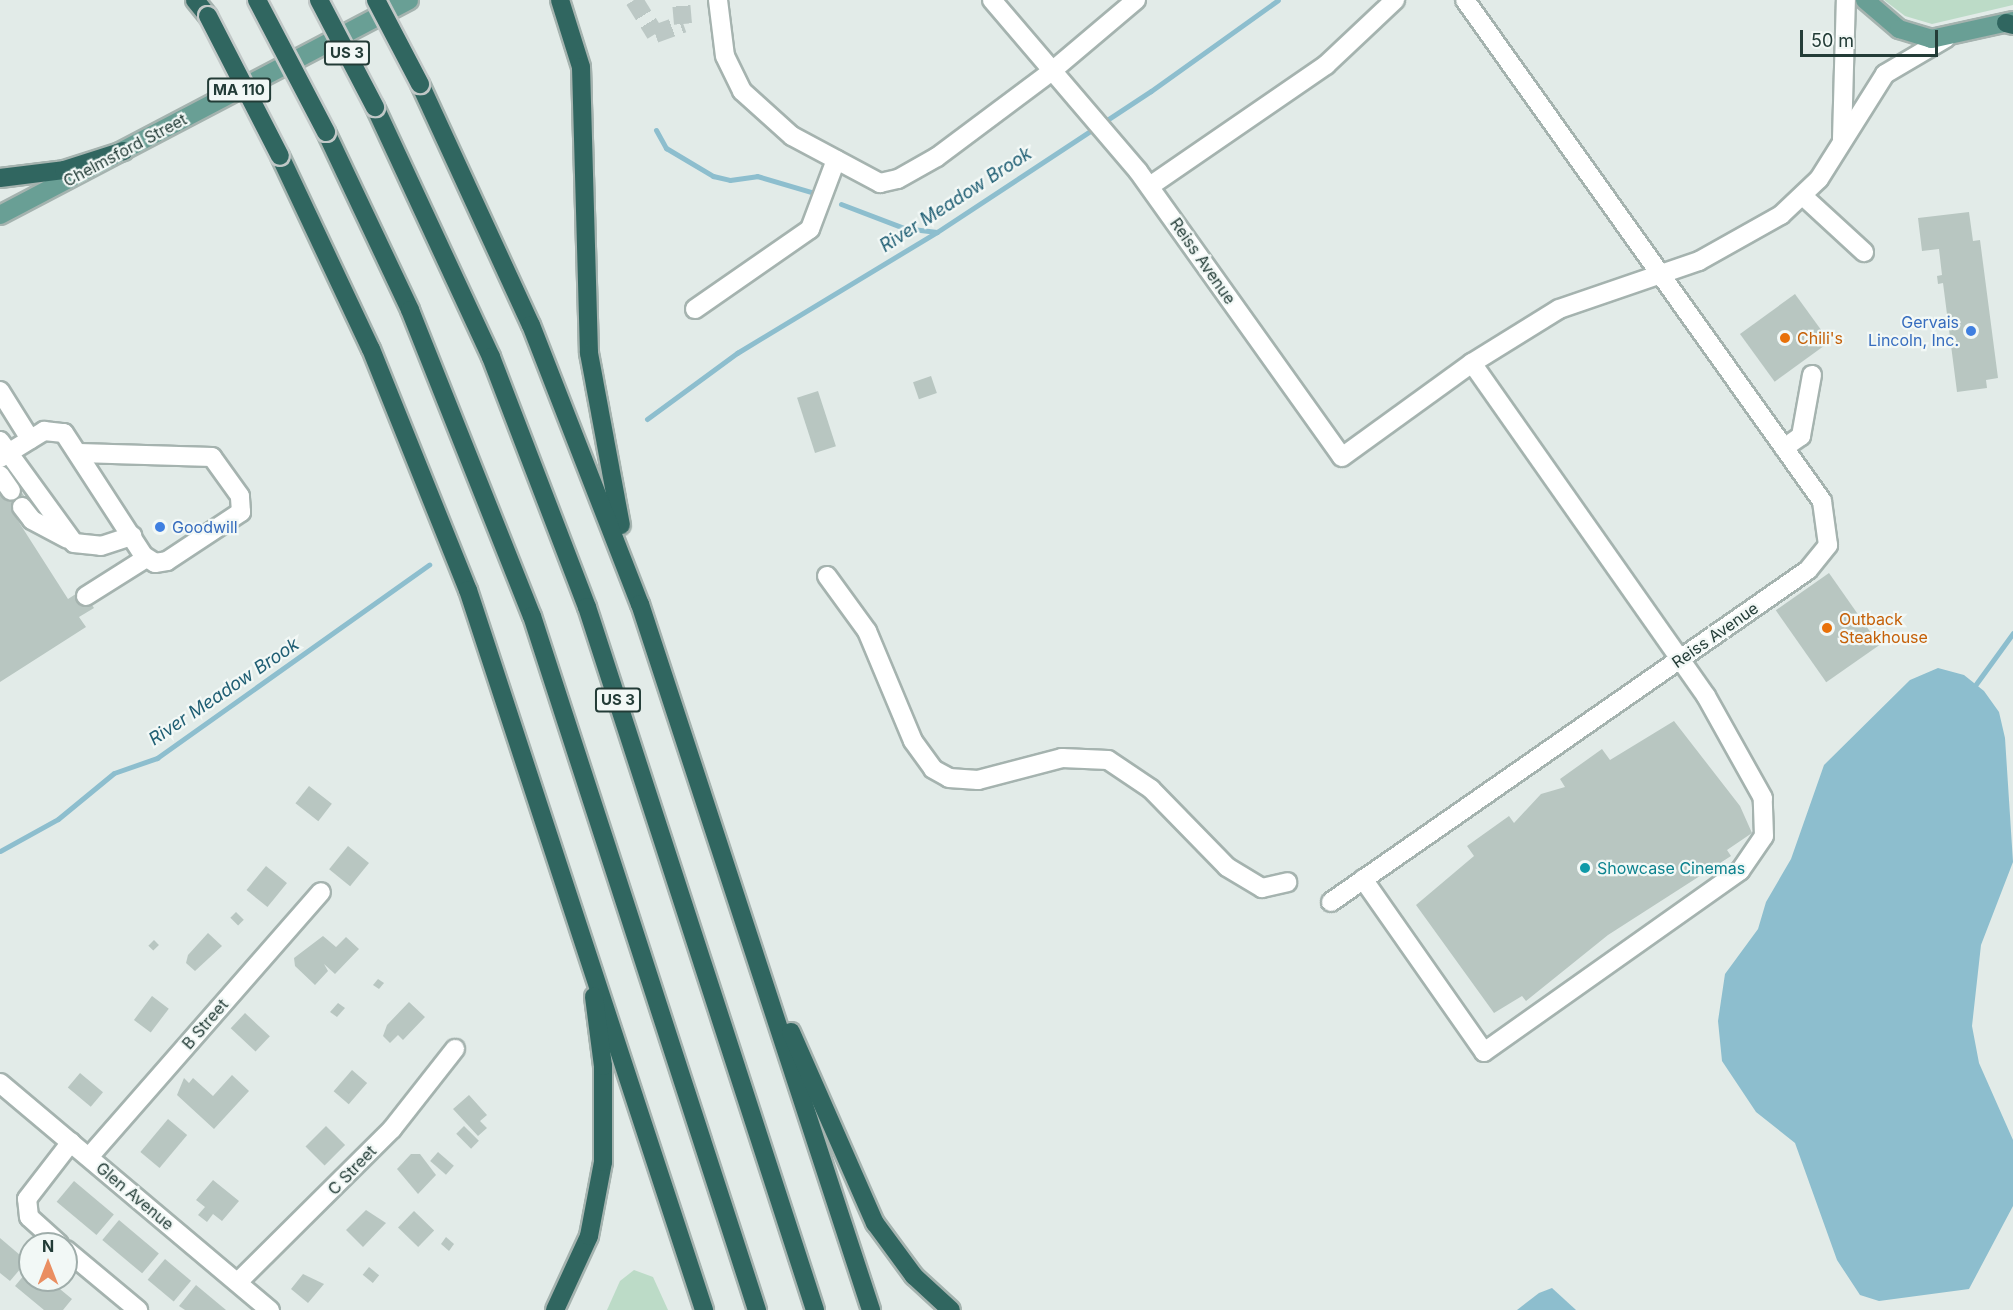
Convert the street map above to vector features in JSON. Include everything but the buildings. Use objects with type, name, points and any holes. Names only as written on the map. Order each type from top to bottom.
[{"type":"highway","points":[[197,0],[208,16],[280,156],[371,349],[444,527],[513,714],[704,1310]]},
{"type":"highway","points":[[257,0],[326,132],[410,310],[509,555],[757,1310]]},
{"type":"highway","name":"US 3","points":[[319,0],[375,106],[491,357],[572,565],[815,1310]]},
{"type":"highway","points":[[376,0],[420,84],[531,325],[640,604],[871,1310]]},
{"type":"highway","points":[[560,0],[577,47],[583,88],[592,381],[640,604]]},
{"type":"highway","points":[[0,178],[63,170],[124,151]]},
{"type":"highway","points":[[555,1310],[582,1256],[603,1162],[599,1029],[574,907]]},
{"type":"highway","points":[[744,920],[870,1214],[914,1276],[951,1310]]},
{"type":"main road","name":"Chelmsford Street","points":[[0,215],[409,0]]},
{"type":"main road","points":[[1865,0],[1899,29],[1946,38],[2011,23]]},
{"type":"street","points":[[718,0],[725,56],[742,91],[792,136],[880,183],[898,180],[1052,71],[1136,0]]},
{"type":"street","points":[[992,0],[1150,186],[1326,65],[1395,0]]},
{"type":"street","name":"Reiss Avenue","points":[[1331,902],[1823,557],[1828,545],[1822,501],[1465,0]]},
{"type":"street","points":[[1842,141],[1846,0]]},
{"type":"street","name":"Reiss Avenue","points":[[1150,186],[1342,457],[1472,363],[1559,309],[1661,275],[1729,247],[1803,196],[1885,74],[1946,38]]},
{"type":"street","points":[[695,309],[810,230],[836,160]]},
{"type":"street","points":[[1803,196],[1864,252]]},
{"type":"street","name":"Reiss Avenue","points":[[1472,363],[1679,659]]},
{"type":"street","points":[[1784,448],[1801,436],[1812,375]]},
{"type":"street","points":[[0,391],[30,439]]},
{"type":"street","points":[[74,543],[4,450],[56,430],[79,453],[146,558]]},
{"type":"street","points":[[79,453],[203,455],[222,466],[241,500],[239,515],[167,561],[146,558],[86,596]]},
{"type":"street","points":[[0,475],[11,491]]},
{"type":"street","points":[[22,507],[32,520],[74,543],[101,546],[132,536]]},
{"type":"street","points":[[827,576],[867,631],[913,741],[933,769],[949,778],[978,780],[1062,758],[1107,760],[1151,789],[1227,867],[1262,888],[1287,882]]},
{"type":"street","points":[[1363,879],[1484,1052],[1740,871],[1757,853],[1764,836],[1763,798],[1679,659]]},
{"type":"street","name":"B Street","points":[[89,1157],[321,892]]},
{"type":"street","name":"C Street","points":[[238,1282],[392,1129],[455,1049]]},
{"type":"street","name":"Glen Avenue","points":[[0,1083],[270,1310]]},
{"type":"street","points":[[46,1232],[29,1217],[27,1199],[70,1142]]},
{"type":"street","points":[[78,1260],[138,1310]]},
{"type":"green space","points":[[1884,0],[2013,0],[2013,5],[1932,24],[1905,16]]},
{"type":"green space","points":[[634,1270],[653,1277],[668,1310],[607,1310],[620,1281]]},
{"type":"water","points":[[1938,668],[1964,675],[1984,691],[1999,712],[2005,738],[2013,862],[1981,945],[1972,1026],[1979,1063],[2013,1140],[2013,1206],[1969,1289],[1879,1301],[1860,1295],[1837,1260],[1795,1143],[1756,1112],[1722,1061],[1718,1021],[1725,974],[1758,929],[1766,902],[1791,859],[1824,765],[1910,680]]},
{"type":"water","points":[[1552,1288],[1576,1310],[1517,1310],[1539,1293]]},
{"type":"waterway","name":"River Meadow Brook","points":[[647,419],[737,353],[937,232],[1151,91],[1278,0]]},
{"type":"waterway","points":[[656,130],[666,148],[713,176],[730,180],[757,176],[811,192]]},
{"type":"waterway","points":[[841,204],[904,228],[937,232]]},
{"type":"waterway","name":"River Meadow Brook","points":[[0,851],[58,819],[114,773],[157,758],[429,565]]},
{"type":"waterway","points":[[1976,684],[2013,633]]},
{"type":"tunnel","points":[[634,0],[655,34],[683,24],[681,0]]},
{"type":"place","name":"Gervais Lincoln, Inc.","points":[[1971,331]]},
{"type":"place","name":"Chili's","points":[[1785,338]]},
{"type":"place","name":"Goodwill","points":[[160,527]]},
{"type":"place","name":"Outback Steakhouse","points":[[1827,628]]},
{"type":"place","name":"Showcase Cinemas","points":[[1585,868]]}]
